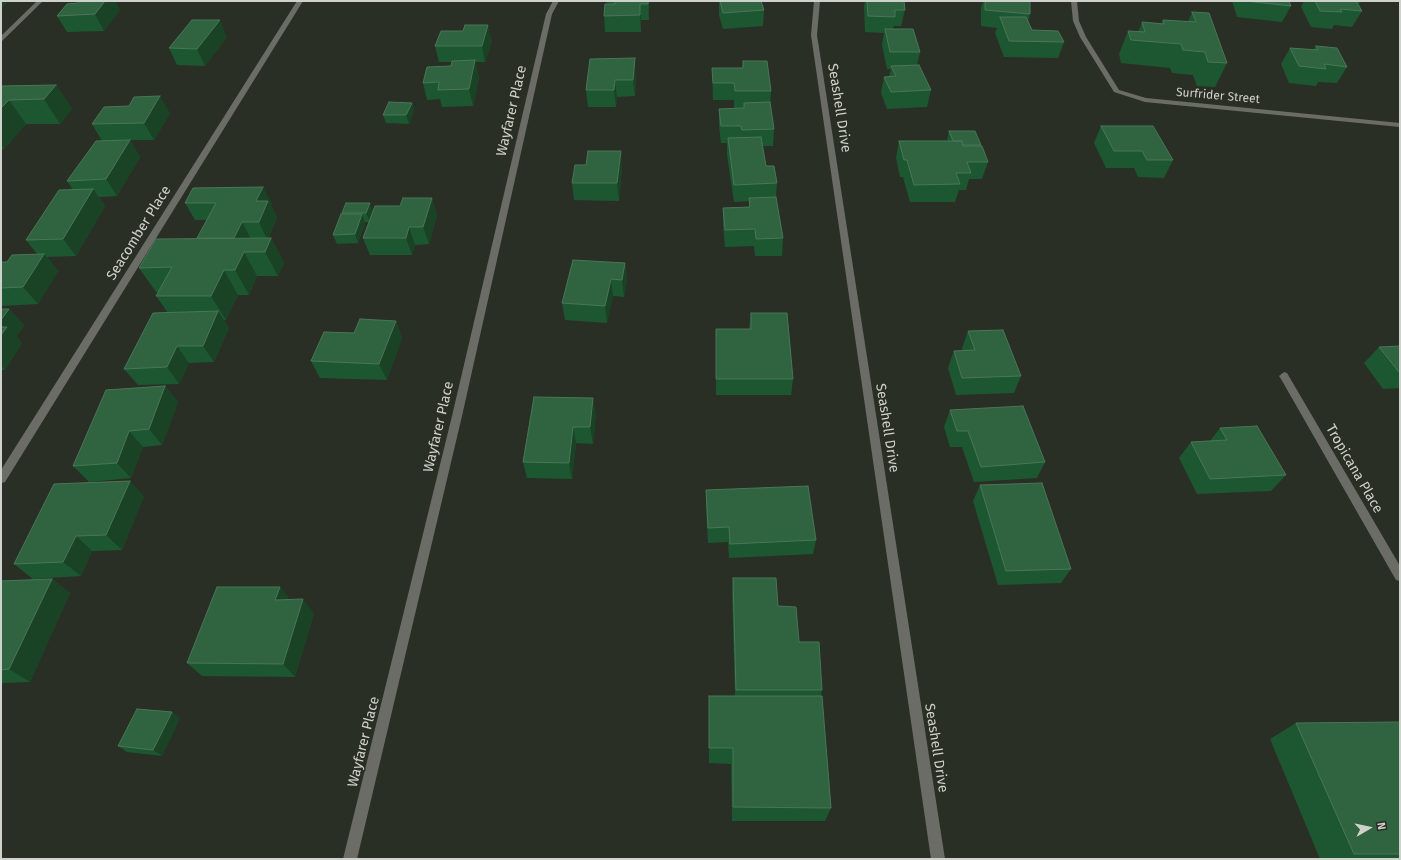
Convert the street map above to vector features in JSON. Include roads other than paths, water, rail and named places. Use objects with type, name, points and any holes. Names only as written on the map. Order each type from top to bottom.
[{"type":"street","points":[[1,40],[40,1]]},
{"type":"street","name":"Seacomber Place","points":[[1,479],[300,1]]},
{"type":"street","name":"Wayfarer Place","points":[[350,859],[455,423],[549,14],[556,1]]},
{"type":"street","name":"Seashell Drive","points":[[817,1],[814,35],[938,859]]},
{"type":"street","name":"Surfrider Street","points":[[1074,1],[1076,21],[1083,37],[1116,91],[1145,100],[1400,125]]},
{"type":"street","name":"Tropicana Place","points":[[1284,376],[1400,576]]}]
